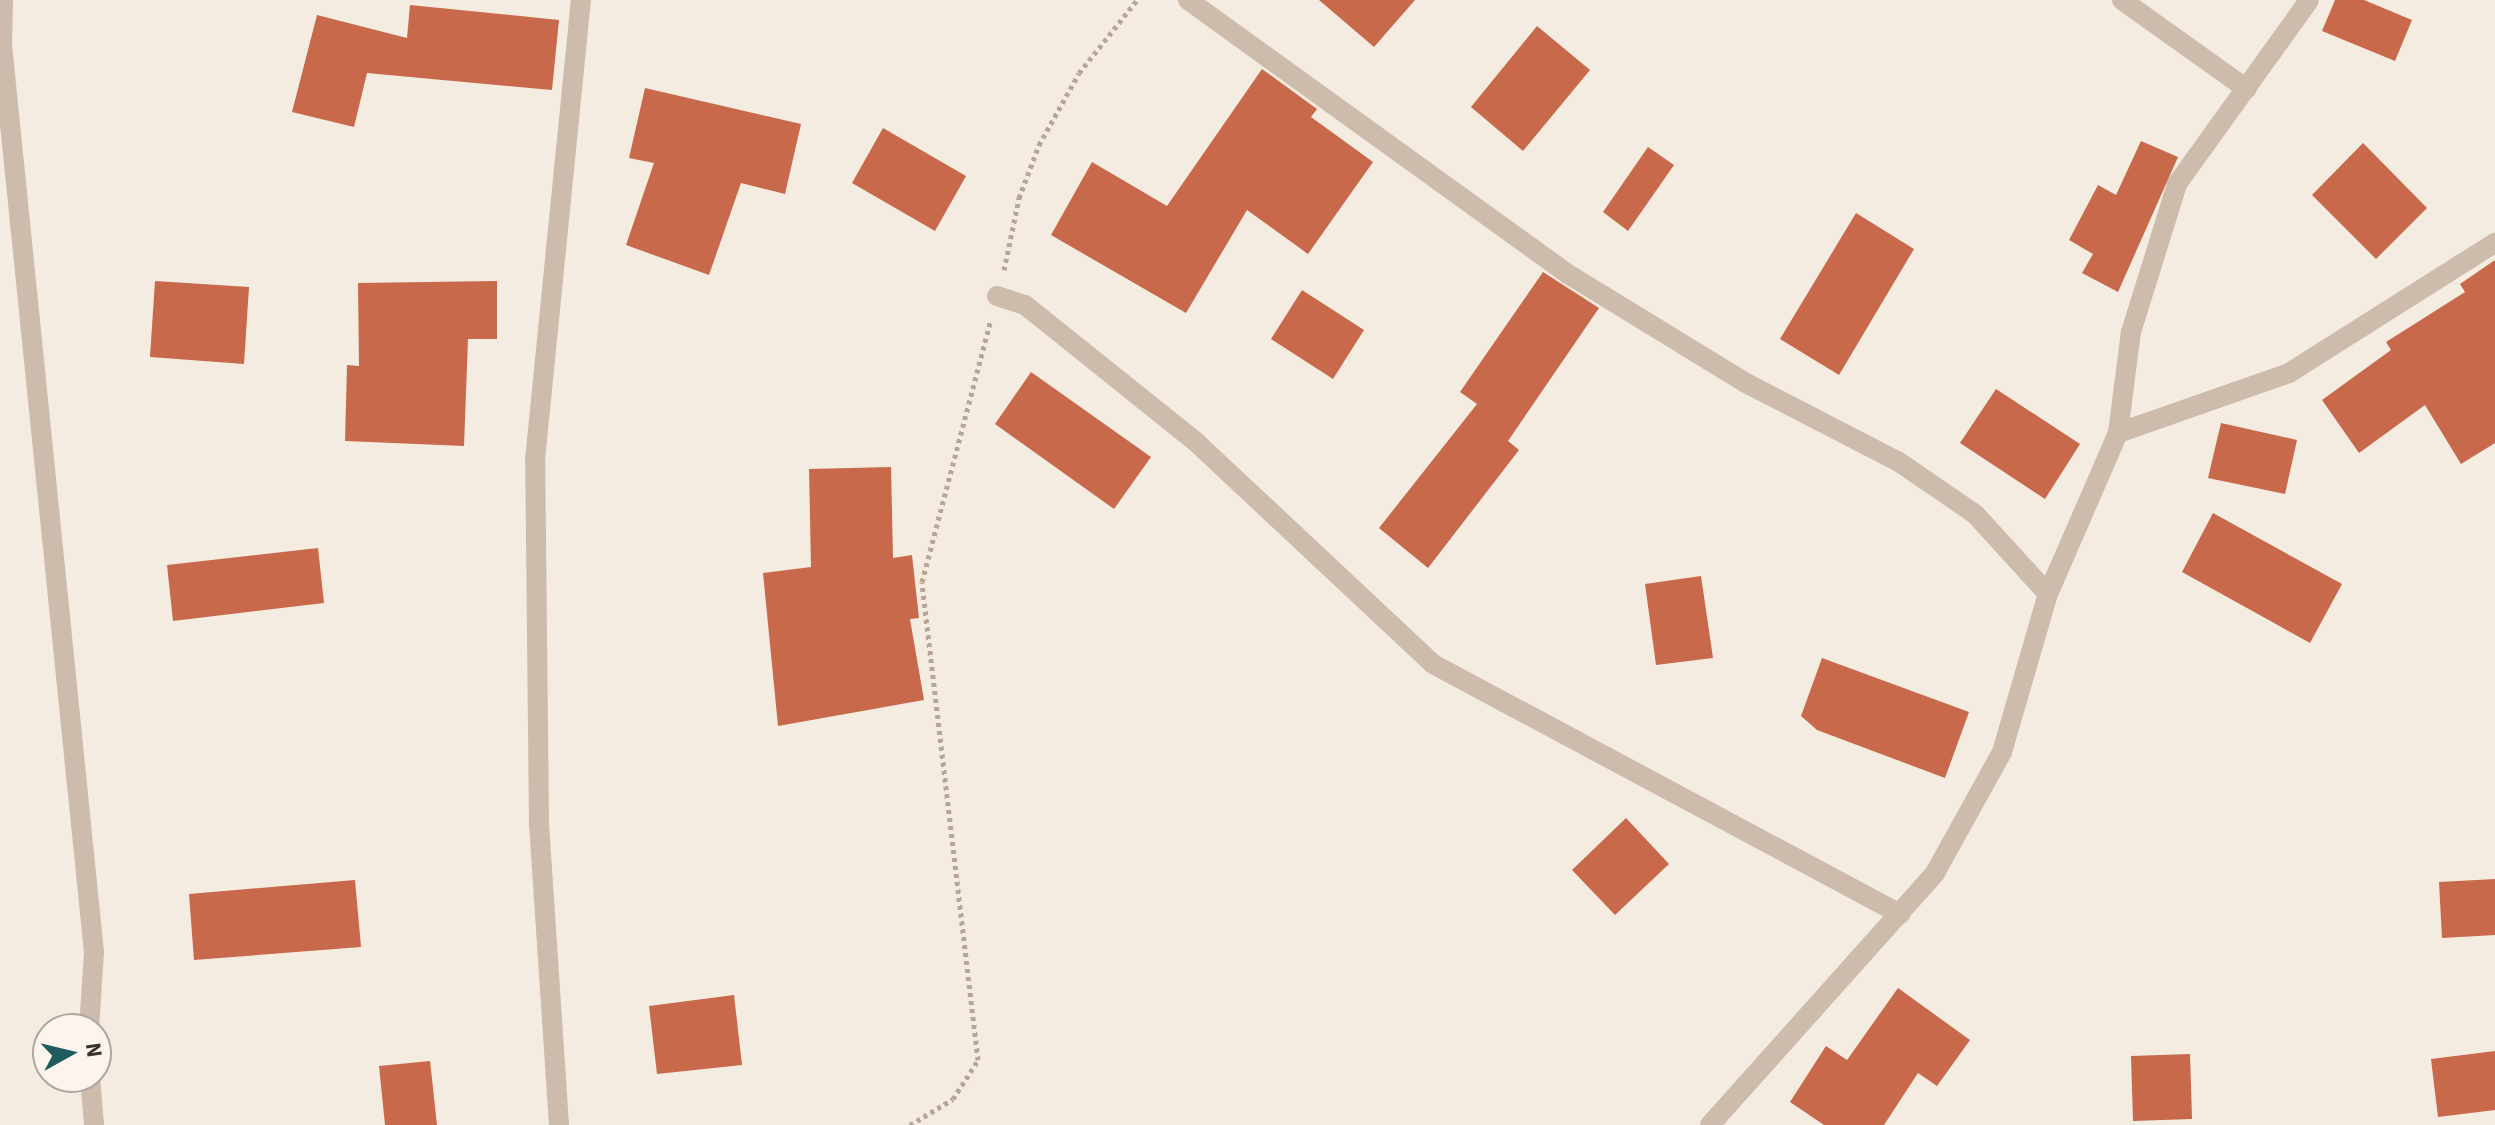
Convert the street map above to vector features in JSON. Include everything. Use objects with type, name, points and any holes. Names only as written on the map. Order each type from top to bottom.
[{"type":"street","points":[[3,0],[2,45],[81,797],[94,952],[90,1013]]},
{"type":"street","points":[[559,1125],[539,824],[535,460],[581,0]]},
{"type":"street","points":[[1188,0],[1568,274],[1744,382],[1899,462],[1975,514],[2048,594]]},
{"type":"street","points":[[2122,0],[2247,89]]},
{"type":"street","points":[[1710,1125],[1935,873],[2002,752],[2048,594],[2118,433],[2131,332],[2177,184],[2309,0]]},
{"type":"street","points":[[2118,433],[2289,373],[2495,243]]},
{"type":"street","points":[[997,296],[1025,305],[1197,443],[1433,664],[1900,914]]},
{"type":"street","points":[[91,1093],[94,1125]]},
{"type":"path","points":[[910,1125],[953,1099],[978,1060],[922,582],[997,296],[1019,198],[1039,145],[1079,73],[1137,0]]},
{"type":"building","points":[[1319,0],[1415,0],[1374,47]]},
{"type":"building","points":[[2335,0],[2364,0],[2412,20],[2395,61],[2322,31]]},
{"type":"building","points":[[410,5],[559,20],[552,90],[367,73],[354,127],[292,112],[317,15],[407,38]]},
{"type":"building","points":[[1537,26],[1590,70],[1523,151],[1471,107]]},
{"type":"building","points":[[1262,69],[1317,109],[1311,117],[1373,162],[1308,254],[1247,210],[1186,313],[1051,235],[1092,162],[1167,206]]},
{"type":"building","points":[[645,88],[801,124],[785,194],[741,183],[709,275],[626,245],[654,163],[629,158]]},
{"type":"building","points":[[883,128],[966,176],[935,231],[852,183]]},
{"type":"building","points":[[2141,141],[2178,157],[2118,292],[2082,273],[2093,254],[2069,240],[2098,185],[2116,195]]},
{"type":"building","points":[[2363,143],[2427,208],[2376,259],[2312,195]]},
{"type":"building","points":[[1648,147],[1674,165],[1628,231],[1603,212]]},
{"type":"building","points":[[1856,213],[1914,249],[1839,375],[1780,339]]},
{"type":"building","points":[[2495,260],[2495,443],[2461,464],[2425,405],[2359,453],[2322,400],[2391,350],[2386,342],[2465,292],[2460,284]]},
{"type":"building","points":[[1543,272],[1599,308],[1508,441],[1519,450],[1428,568],[1379,528],[1477,404],[1460,392]]},
{"type":"building","points":[[155,281],[249,287],[244,364],[150,357]]},
{"type":"building","points":[[497,281],[497,339],[468,339],[464,446],[345,441],[347,365],[359,366],[358,283]]},
{"type":"building","points":[[1302,290],[1364,330],[1333,379],[1271,339]]},
{"type":"building","points":[[1031,372],[1151,457],[1114,509],[995,424]]},
{"type":"building","points":[[1996,389],[2080,444],[2045,499],[1960,443]]},
{"type":"building","points":[[2221,423],[2297,440],[2285,494],[2208,478]]},
{"type":"building","points":[[891,467],[893,558],[912,555],[919,618],[910,619],[924,700],[778,726],[763,573],[811,567],[809,469]]},
{"type":"building","points":[[2213,513],[2342,584],[2310,643],[2182,572]]},
{"type":"building","points":[[318,548],[324,603],[173,621],[167,565]]},
{"type":"building","points":[[1701,576],[1713,658],[1656,665],[1645,584]]},
{"type":"building","points":[[1822,658],[1969,712],[1945,778],[1817,730],[1801,716]]},
{"type":"building","points":[[1626,818],[1669,864],[1615,915],[1572,870]]},
{"type":"building","points":[[2495,879],[2495,935],[2442,938],[2439,882]]},
{"type":"building","points":[[355,880],[361,947],[194,960],[189,894]]},
{"type":"building","points":[[1898,988],[1970,1040],[1937,1086],[1918,1073],[1884,1125],[1824,1125],[1790,1102],[1826,1046],[1847,1060]]},
{"type":"building","points":[[734,995],[742,1065],[657,1074],[649,1006]]},
{"type":"building","points":[[2495,1051],[2495,1110],[2438,1117],[2431,1059]]},
{"type":"building","points":[[2190,1054],[2192,1119],[2133,1121],[2131,1056]]},
{"type":"building","points":[[430,1061],[437,1125],[385,1125],[379,1066]]}]
